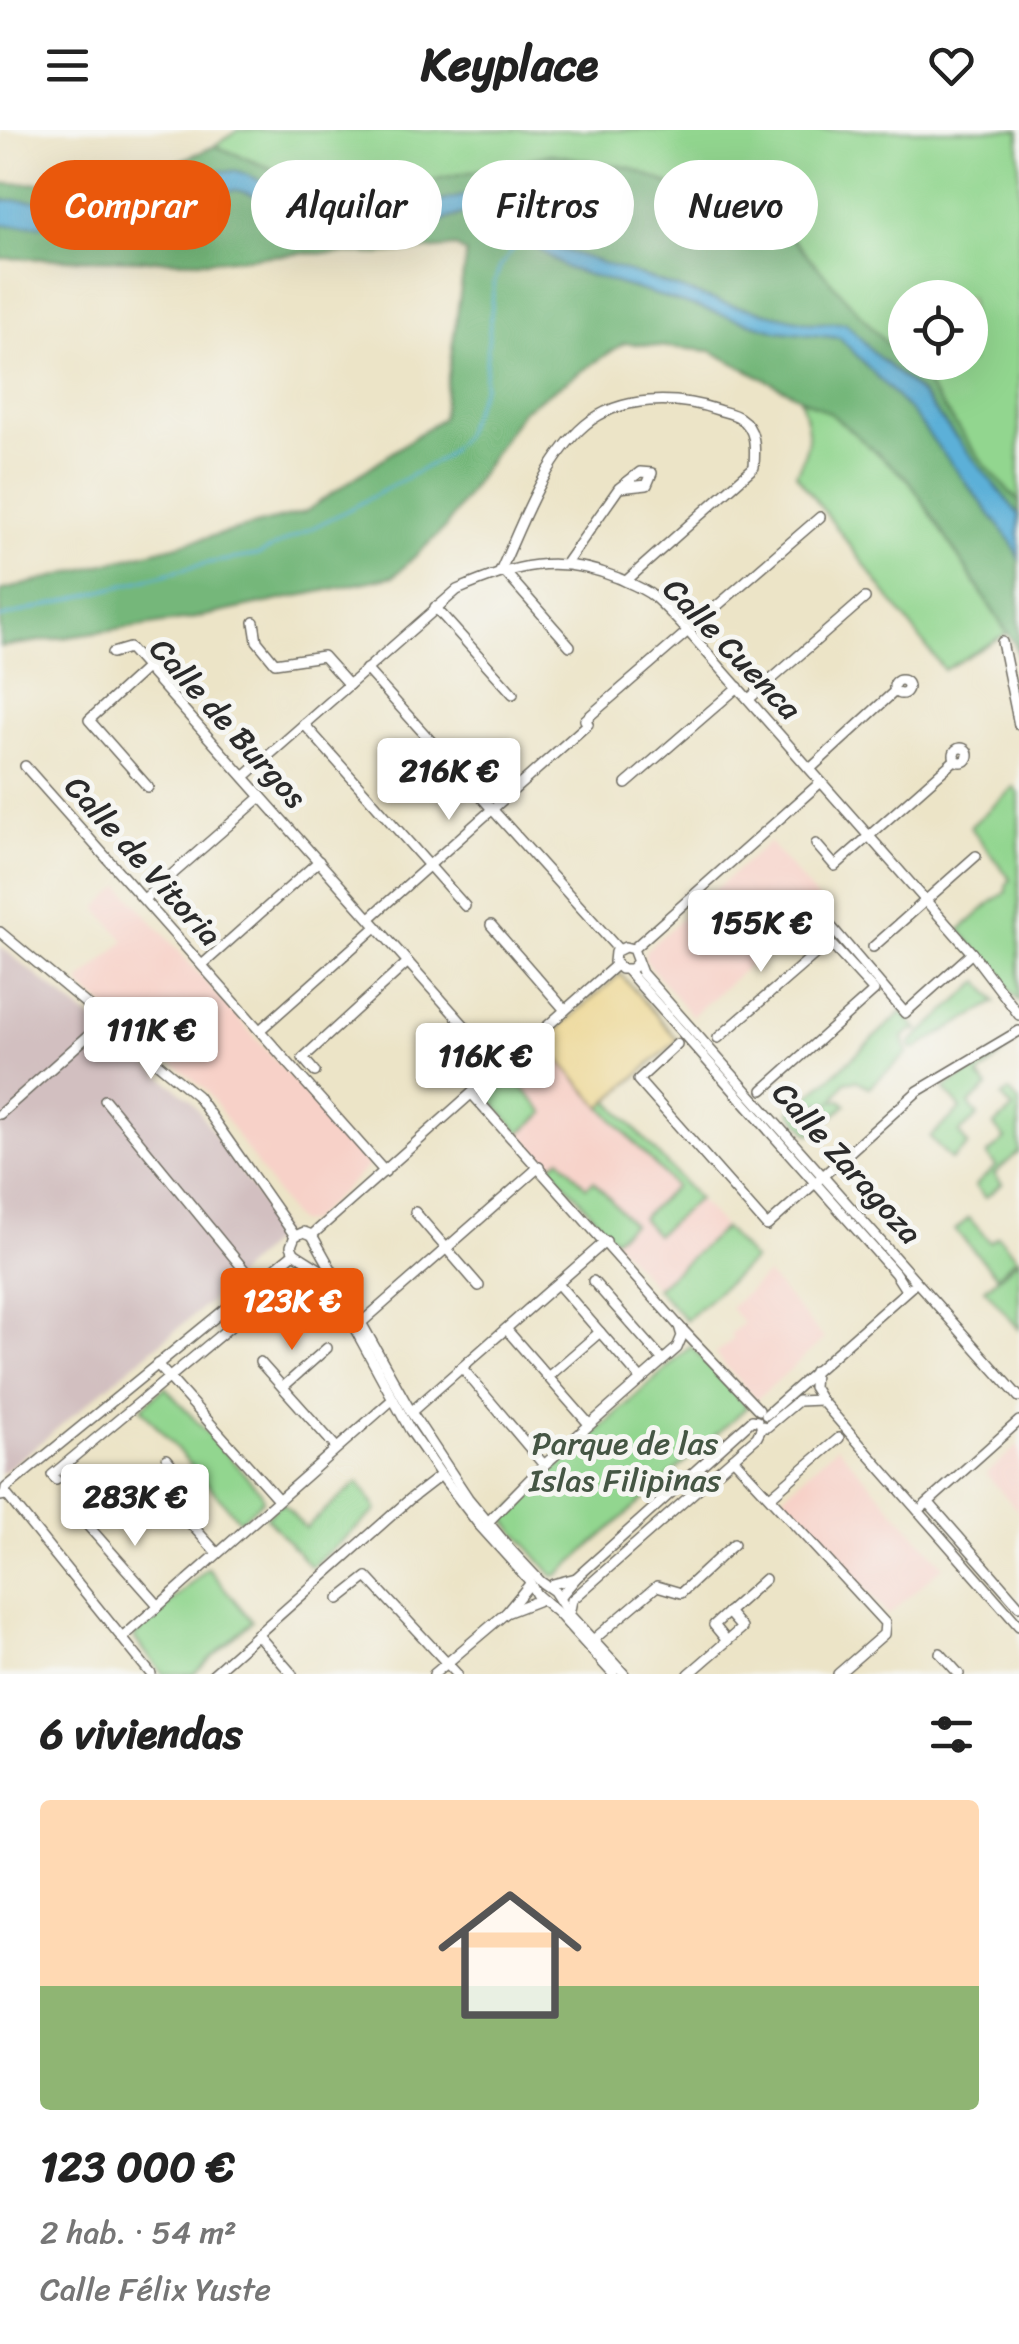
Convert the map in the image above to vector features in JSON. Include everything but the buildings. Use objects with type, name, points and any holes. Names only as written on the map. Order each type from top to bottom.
[{"type":"street","points":[[570,646],[502,572],[546,474],[585,425],[620,406],[657,400],[700,404],[742,418],[756,440],[754,466],[626,582]]},
{"type":"street","points":[[567,562],[619,488]]},
{"type":"street","points":[[260,1030],[431,865],[588,724],[585,720],[820,517]]},
{"type":"street","name":"Calle Cuenca","points":[[244,777],[457,590],[502,572],[567,562],[652,595],[687,630],[972,953],[1019,1015]]},
{"type":"street","points":[[749,699],[865,598]]},
{"type":"street","points":[[435,607],[513,694]]},
{"type":"street","points":[[254,622],[257,641],[275,663],[324,656],[348,685]]},
{"type":"street","points":[[1002,642],[1019,725]]},
{"type":"street","name":"Calle de Burgos","points":[[112,652],[129,648],[502,1068]]},
{"type":"street","points":[[146,668],[88,720],[148,787]]},
{"type":"street","points":[[366,669],[618,950],[632,950],[821,782]]},
{"type":"street","points":[[626,784],[738,687]]},
{"type":"street","points":[[810,769],[896,692]]},
{"type":"street","points":[[304,724],[465,906]]},
{"type":"street","points":[[816,844],[835,866],[956,759]]},
{"type":"street","name":"Calle de Vitoria","points":[[26,766],[385,1170]]},
{"type":"street","points":[[144,899],[261,796]]},
{"type":"street","points":[[873,947],[976,856]]},
{"type":"street","points":[[202,965],[319,860]]},
{"type":"street","points":[[816,909],[906,1012],[972,953]]},
{"type":"street","points":[[490,925],[566,1010]]},
{"type":"street","points":[[0,932],[197,1096],[295,1236]]},
{"type":"street","points":[[718,1038],[829,942],[874,991],[763,1090]]},
{"type":"street","points":[[616,965],[614,956],[618,950]]},
{"type":"street","points":[[306,1258],[315,1253],[315,1240],[385,1170],[616,965],[632,967],[637,956],[632,950]]},
{"type":"street","points":[[315,1072],[303,1058],[408,962]]},
{"type":"street","name":"Calle Zaragoza","points":[[632,967],[825,1177],[1019,1398]]},
{"type":"street","name":"Calle Zaragoza","points":[[632,967],[906,1290]]},
{"type":"street","points":[[0,1114],[107,1018]]},
{"type":"street","points":[[677,1044],[638,1080],[767,1226],[918,1092],[1019,1031]]},
{"type":"street","points":[[472,1094],[763,1419]]},
{"type":"street","points":[[105,1100],[255,1283]]},
{"type":"street","points":[[361,1322],[539,1168]]},
{"type":"street","points":[[415,1212],[479,1286]]},
{"type":"street","points":[[294,1253],[295,1236],[304,1232],[315,1240],[411,1412],[532,1587],[561,1599],[624,1674]]},
{"type":"street","points":[[411,1412],[606,1241]]},
{"type":"street","points":[[151,1674],[3,1491],[294,1253]]},
{"type":"street","points":[[294,1253],[324,1272],[393,1399],[441,1476],[532,1587],[572,1600],[757,1437],[763,1419],[917,1282]]},
{"type":"street","points":[[593,1281],[663,1360]]},
{"type":"street","points":[[558,1284],[641,1379]]},
{"type":"street","points":[[56,1480],[52,1475],[168,1377],[266,1298],[268,1301]]},
{"type":"street","points":[[487,1523],[544,1464],[677,1348],[682,1336],[679,1326]]},
{"type":"street","points":[[506,1330],[589,1424]]},
{"type":"street","points":[[548,1378],[600,1332]]},
{"type":"street","points":[[283,1388],[327,1348]]},
{"type":"street","points":[[260,1362],[336,1447]]},
{"type":"street","points":[[158,1364],[277,1498]]},
{"type":"street","points":[[462,1368],[544,1464]]},
{"type":"street","points":[[814,1372],[812,1387],[821,1400],[1019,1626]]},
{"type":"street","points":[[122,1638],[393,1399]]},
{"type":"street","points":[[561,1599],[572,1580],[752,1420],[763,1419],[798,1401],[821,1400]]},
{"type":"street","points":[[918,1512],[1019,1421]]},
{"type":"street","points":[[770,1498],[838,1438]]},
{"type":"street","points":[[734,1458],[885,1623],[886,1629],[838,1674]]},
{"type":"street","points":[[130,1492],[134,1496],[152,1481],[170,1464],[166,1459]]},
{"type":"street","points":[[213,1674],[441,1476]]},
{"type":"street","points":[[152,1481],[217,1553]]},
{"type":"street","points":[[928,1502],[1019,1606]]},
{"type":"street","points":[[82,1519],[158,1605]]},
{"type":"street","points":[[593,1640],[658,1586],[681,1592],[734,1544]]},
{"type":"street","points":[[340,1599],[366,1576],[456,1674]]},
{"type":"street","points":[[727,1641],[714,1625],[764,1578]]},
{"type":"street","points":[[532,1587],[561,1599]]},
{"type":"street","points":[[532,1587],[561,1599],[613,1674]]},
{"type":"street","points":[[434,1674],[532,1587]]},
{"type":"street","points":[[518,1603],[532,1587]]},
{"type":"street","points":[[689,1674],[742,1628],[728,1612]]},
{"type":"street","points":[[256,1634],[292,1674]]},
{"type":"street","points":[[940,1653],[959,1674]]},
{"type":"shaded area","points":[[769,842],[820,902],[692,1016],[645,960],[645,951]]},
{"type":"shaded area","points":[[121,886],[369,1166],[309,1222],[300,1223],[293,1218],[207,1091],[81,987],[80,981],[125,941],[97,908]]},
{"type":"shaded area","points":[[0,946],[191,1100],[282,1232],[206,1305],[3,1473],[0,1472]]},
{"type":"shaded area","points":[[543,1042],[690,1204],[698,1199],[724,1228],[656,1288],[484,1092]]},
{"type":"shaded area","points":[[767,1274],[824,1339],[756,1400],[715,1354],[733,1339],[730,1334],[743,1323],[730,1308]]},
{"type":"shaded area","points":[[1019,1445],[1019,1512],[986,1474]]},
{"type":"shaded area","points":[[837,1446],[943,1566],[888,1615],[783,1496]]},
{"type":"green space","points":[[238,130],[1019,130],[1019,516],[919,391],[906,380],[988,380],[988,280],[888,280],[888,365],[846,323],[587,250],[634,250],[634,160],[462,160],[462,215],[442,209],[442,160],[251,160],[215,146]]},
{"type":"green space","points":[[215,146],[251,160],[251,250],[424,250],[206,261],[0,258],[0,184],[30,183],[30,250],[231,250],[231,160],[181,160]]},
{"type":"green space","points":[[551,154],[585,160],[524,160]]},
{"type":"green space","points":[[634,169],[654,178],[654,250],[803,250],[888,345],[888,365],[846,323],[810,323],[723,303],[562,250],[634,250]]},
{"type":"green space","points":[[462,174],[462,196],[442,201],[442,178]]},
{"type":"green space","points":[[462,214],[462,250],[540,250],[566,268],[777,331],[840,338],[913,414],[1011,541],[1019,560],[1019,659],[1014,643],[909,480],[830,413],[711,351],[624,343],[522,411],[445,528],[394,576],[190,619],[0,647],[0,591],[305,512],[442,418],[466,253],[456,247],[442,248],[442,221]]},
{"type":"green space","points":[[906,380],[922,380],[926,384],[985,465],[1019,502],[1019,516],[919,391]]},
{"type":"green space","points":[[800,398],[830,413],[909,480],[1007,633],[944,670],[796,474],[808,436]]},
{"type":"green space","points":[[1014,787],[1019,794],[1019,1001],[960,930],[1007,892],[1006,885],[1011,880],[970,827]]},
{"type":"green space","points":[[620,974],[678,1040],[609,1100],[698,1199],[656,1235],[641,1218],[675,1187],[543,1042]]},
{"type":"green space","points":[[980,981],[996,1002],[915,1049],[910,1048],[910,1043]]},
{"type":"green space","points":[[902,1012],[918,1030],[903,1037],[907,1054],[869,1087],[856,1080],[845,1082],[833,1101],[841,1100],[846,1105],[829,1120],[825,1113],[831,1102],[817,1104],[817,1113],[827,1123],[810,1134],[790,1111]]},
{"type":"green space","points":[[1009,1049],[978,1076],[988,1087],[969,1104],[978,1116],[959,1133],[968,1145],[951,1160],[930,1137],[961,1109],[944,1088]]},
{"type":"green space","points":[[508,1071],[545,1113],[520,1133],[484,1092]]},
{"type":"green space","points":[[1009,1091],[1019,1102],[1019,1152],[994,1174],[1002,1184],[985,1198],[975,1186],[996,1166],[987,1155],[1005,1139],[994,1126],[1013,1109],[1002,1097]]},
{"type":"green space","points":[[560,1158],[586,1187],[594,1181],[632,1224],[614,1239],[550,1166]]},
{"type":"green space","points":[[969,1218],[990,1242],[998,1236],[1017,1257],[997,1276],[955,1230]]},
{"type":"green space","points":[[724,1228],[753,1260],[686,1320],[656,1288]]},
{"type":"green space","points":[[1019,1259],[1019,1329],[985,1289]]},
{"type":"green space","name":"Parque de las Islas Filipinas","points":[[691,1346],[747,1407],[553,1576],[503,1517]]},
{"type":"green space","points":[[165,1387],[261,1492],[263,1500],[240,1521],[141,1408]]},
{"type":"green space","points":[[358,1482],[377,1510],[311,1567],[266,1517],[282,1502],[305,1528]]},
{"type":"green space","points":[[208,1568],[252,1621],[193,1674],[163,1674],[135,1635]]},
{"type":"sand","points":[[620,974],[678,1040],[601,1107],[543,1042]]},
{"type":"water","points":[[231,171],[251,177],[251,194],[231,191]]},
{"type":"water","points":[[462,196],[462,214],[442,221],[442,201]]},
{"type":"water","points":[[0,200],[30,200],[30,225],[0,225]]},
{"type":"water","points":[[540,250],[562,250],[723,303],[810,323],[846,323],[888,365],[888,380],[905,380],[918,391],[1019,515],[1019,560],[1011,541],[913,414],[840,338],[777,331],[566,268]]},
{"type":"waterway","points":[[0,618],[208,563],[258,555],[444,457],[462,437],[484,385],[494,283],[513,250]]}]
